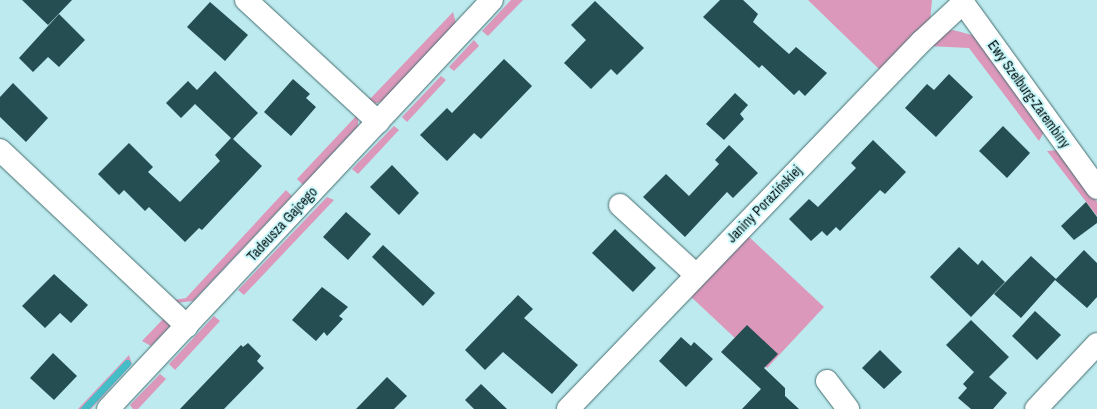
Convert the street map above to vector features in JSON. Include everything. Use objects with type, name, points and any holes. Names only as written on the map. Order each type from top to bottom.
[{"type":"street","points":[[246,0],[378,122]]},
{"type":"street","name":"Tadeusza Gajcego","points":[[108,409],[492,0]]},
{"type":"street","name":"Ewy Szelburg-Zarembiny","points":[[962,1],[1097,188]]},
{"type":"street","name":"Janiny Porazińskiej","points":[[568,409],[962,1]]},
{"type":"street","points":[[0,150],[187,326]]},
{"type":"street","points":[[620,205],[696,275]]},
{"type":"street","points":[[1036,409],[1097,344]]},
{"type":"street","points":[[827,381],[848,409]]},
{"type":"shaded area","points":[[511,0],[523,0],[488,36],[482,31]]},
{"type":"shaded area","points":[[808,0],[932,0],[930,22],[881,71]]},
{"type":"shaded area","points":[[453,12],[456,23],[383,101],[374,104],[357,96],[371,98]]},
{"type":"shaded area","points":[[953,30],[972,35],[979,40],[1044,132],[1039,141],[969,48],[928,46],[944,32]]},
{"type":"shaded area","points":[[474,40],[479,46],[454,71],[449,67]]},
{"type":"shaded area","points":[[441,76],[446,80],[407,122],[402,117]]},
{"type":"shaded area","points":[[358,114],[358,126],[303,185],[297,179]]},
{"type":"shaded area","points":[[394,126],[399,130],[358,174],[352,169]]},
{"type":"shaded area","points":[[1059,150],[1097,202],[1097,216],[1047,151]]},
{"type":"shaded area","points":[[286,190],[292,196],[193,301],[176,303],[175,300],[186,298]]},
{"type":"shaded area","points":[[327,197],[334,200],[244,295],[238,290]]},
{"type":"shaded area","points":[[747,235],[824,307],[767,368],[688,294]]},
{"type":"shaded area","points":[[166,316],[173,323],[151,346],[142,341]]},
{"type":"shaded area","points":[[214,316],[220,321],[175,370],[169,364]]},
{"type":"shaded area","points":[[129,355],[132,364],[91,409],[78,409]]},
{"type":"shaded area","points":[[160,374],[166,379],[138,409],[133,409],[130,405]]},
{"type":"building","points":[[22,0],[72,0],[48,25]]},
{"type":"building","points":[[720,0],[743,0],[758,14],[753,22],[789,54],[796,47],[827,73],[805,96],[799,90],[794,95],[762,65],[759,68],[703,17]]},
{"type":"building","points":[[595,1],[644,48],[617,75],[611,69],[591,89],[564,63],[586,40],[571,25]]},
{"type":"building","points":[[210,2],[248,35],[225,61],[187,27]]},
{"type":"building","points":[[59,14],[85,40],[59,67],[48,57],[33,72],[19,58]]},
{"type":"building","points":[[504,59],[532,86],[481,139],[474,133],[447,161],[420,135],[447,108],[452,113]]},
{"type":"building","points":[[215,71],[258,113],[233,139],[262,166],[202,230],[199,228],[185,242],[149,207],[145,211],[124,190],[119,195],[98,174],[129,143],[153,167],[148,172],[180,202],[220,161],[215,155],[231,138],[195,104],[181,118],[166,103],[188,81],[197,90]]},
{"type":"building","points":[[949,74],[973,97],[936,137],[905,108],[927,84],[934,90]]},
{"type":"building","points":[[293,79],[310,94],[306,98],[316,107],[291,136],[264,112]]},
{"type":"building","points":[[13,83],[48,118],[26,142],[0,117],[0,97]]},
{"type":"building","points":[[735,93],[748,105],[740,114],[744,119],[724,140],[706,124]]},
{"type":"building","points":[[1003,126],[1030,153],[1007,178],[979,151]]},
{"type":"building","points":[[873,140],[906,172],[885,194],[880,190],[840,231],[836,227],[827,236],[822,231],[811,241],[789,219],[809,199],[818,207],[856,168],[851,163]]},
{"type":"building","points":[[729,145],[758,173],[733,198],[727,192],[685,237],[643,197],[666,174],[689,196],[719,164],[715,160]]},
{"type":"building","points":[[392,165],[419,193],[399,215],[370,187]]},
{"type":"building","points":[[1086,202],[1097,217],[1097,223],[1074,240],[1061,226]]},
{"type":"building","points":[[346,212],[371,234],[348,260],[323,237]]},
{"type":"building","points":[[615,229],[656,268],[633,292],[592,253]]},
{"type":"building","points":[[383,245],[435,293],[423,306],[372,257]]},
{"type":"building","points":[[959,247],[978,265],[982,260],[1005,282],[971,317],[930,277]]},
{"type":"building","points":[[1084,250],[1097,263],[1097,297],[1087,308],[1055,280],[1021,318],[994,294],[1031,256],[1056,279]]},
{"type":"building","points":[[54,274],[88,305],[71,323],[60,313],[45,328],[22,306]]},
{"type":"building","points":[[322,287],[348,307],[339,316],[343,319],[327,336],[324,332],[316,341],[292,320]]},
{"type":"building","points":[[518,295],[533,309],[524,318],[578,365],[552,394],[503,352],[485,370],[465,350]]},
{"type":"building","points":[[1035,311],[1061,335],[1037,360],[1012,336]]},
{"type":"building","points":[[971,320],[1009,357],[989,377],[1007,393],[993,409],[971,409],[958,398],[967,388],[963,384],[974,372],[946,345]]},
{"type":"building","points":[[747,325],[778,354],[764,368],[785,388],[785,396],[799,409],[742,409],[761,389],[721,352]]},
{"type":"building","points":[[681,337],[691,346],[694,342],[713,359],[686,387],[659,361]]},
{"type":"building","points":[[248,343],[261,356],[257,361],[264,368],[224,409],[180,409],[241,345],[243,347]]},
{"type":"building","points":[[880,350],[902,372],[884,389],[862,368]]},
{"type":"building","points":[[53,353],[77,376],[54,400],[30,378]]},
{"type":"building","points":[[387,377],[407,396],[394,409],[356,409]]},
{"type":"building","points":[[481,384],[507,409],[474,409],[465,400]]},
{"type":"waterway","points":[[84,409],[127,363]]}]
